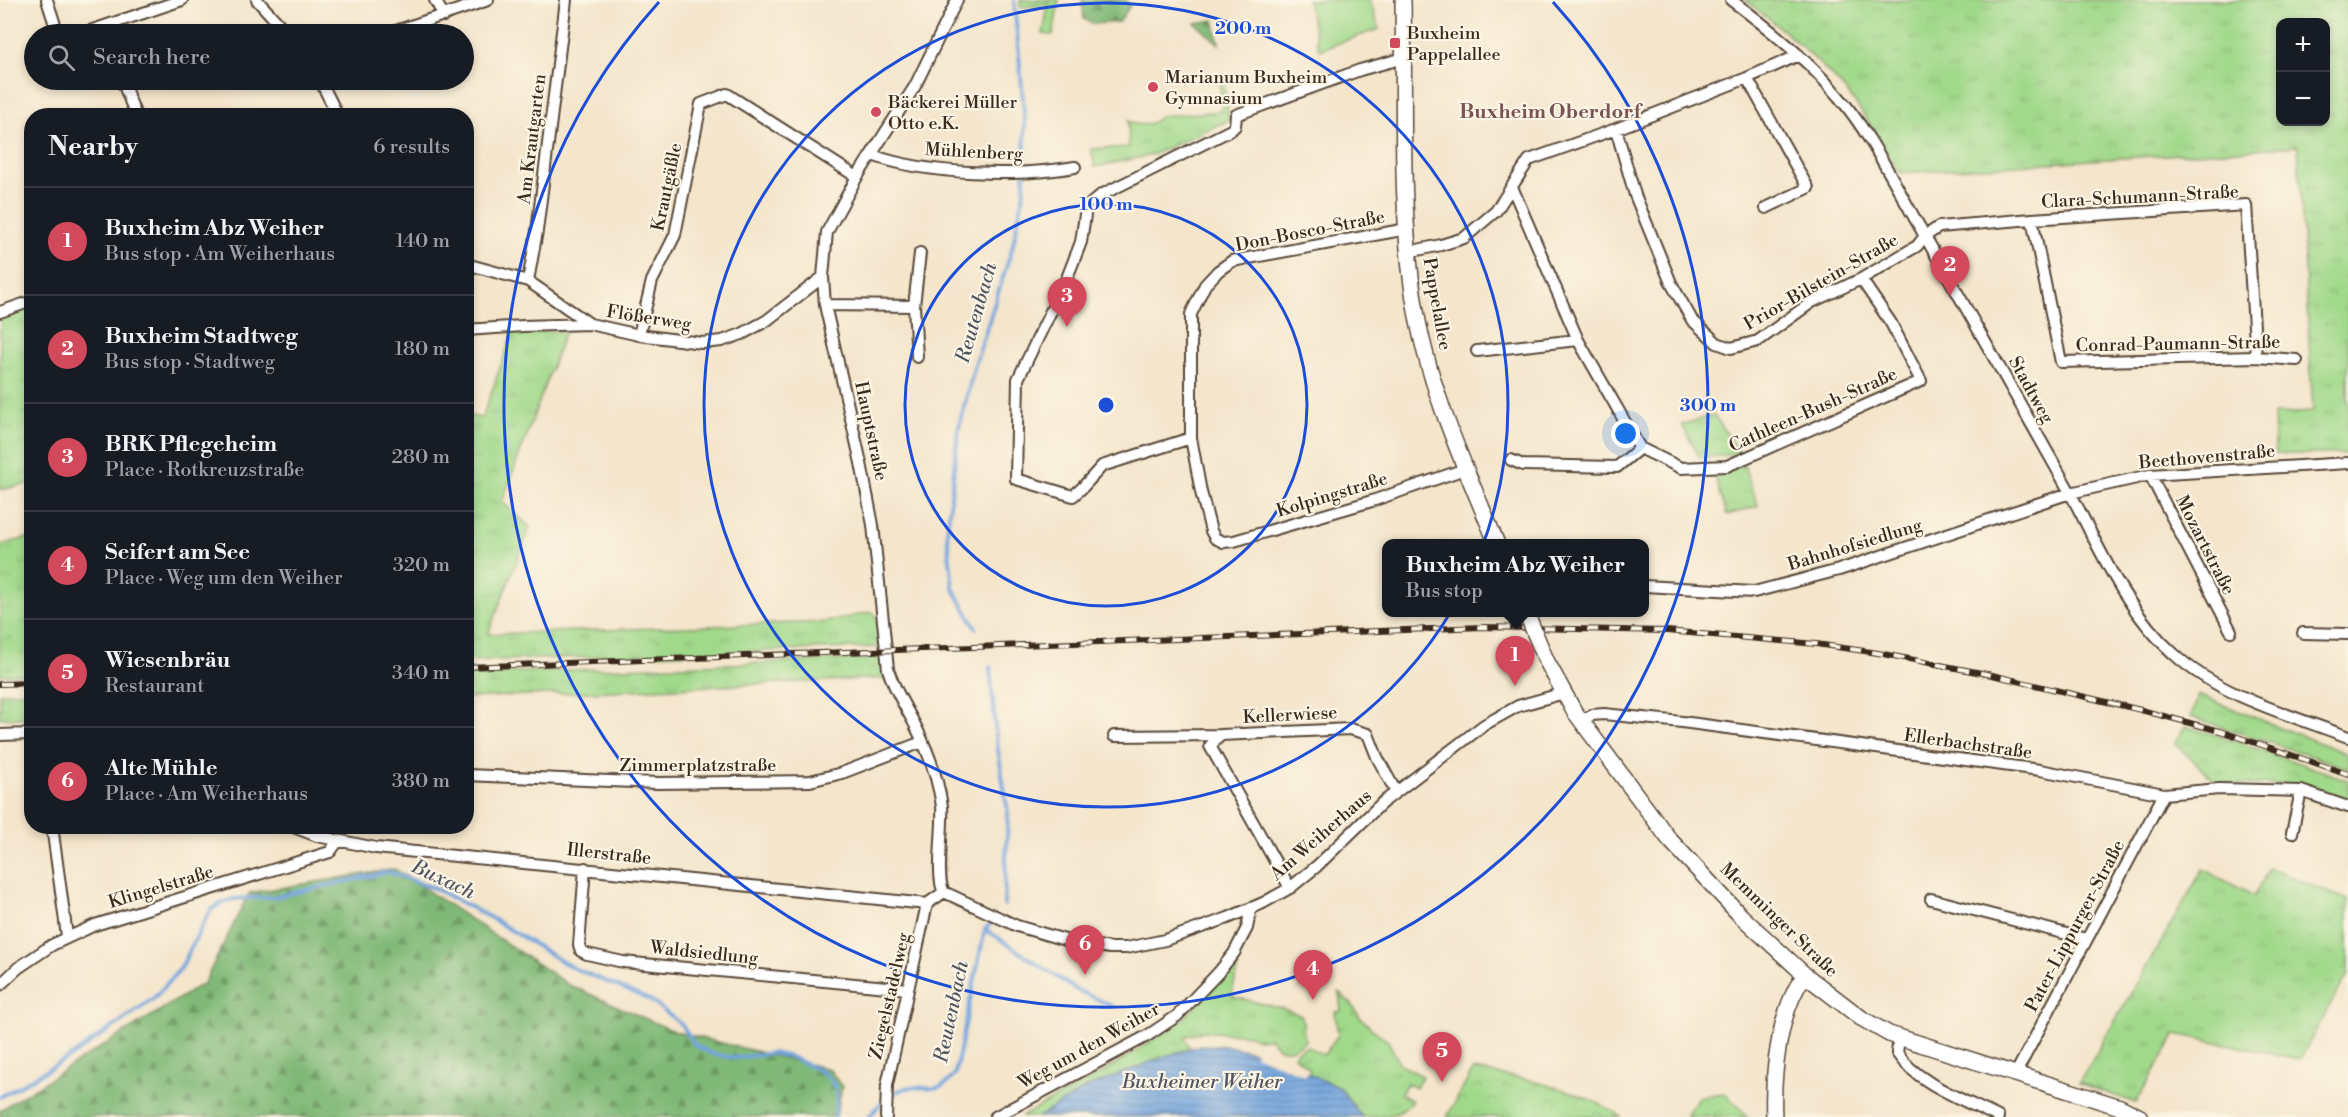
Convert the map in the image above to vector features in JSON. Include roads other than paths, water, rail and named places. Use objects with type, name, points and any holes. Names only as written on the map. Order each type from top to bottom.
[{"type":"street","points":[[47,0],[55,24]]},
{"type":"street","points":[[122,24],[182,0]]},
{"type":"street","points":[[256,0],[279,24]]},
{"type":"street","points":[[435,0],[444,16]]},
{"type":"street","points":[[419,24],[488,0]]},
{"type":"street","name":"Am Krautgarten","points":[[528,281],[537,231],[566,0]]},
{"type":"street","name":"Hauptstraße","points":[[944,892],[939,878],[943,835],[942,807],[937,784],[922,742],[893,686],[888,669],[873,525],[825,305],[823,277],[827,232],[857,177],[915,86],[957,0]]},
{"type":"street","name":"Pappelallee","points":[[1403,0],[1404,181],[1408,252],[1414,300],[1430,371],[1465,469],[1495,539]]},
{"type":"street","name":"Stadtweg","points":[[1731,0],[1766,26],[1840,97],[1875,148],[2070,494],[2097,547],[2142,619],[2173,654],[2215,685],[2348,737]]},
{"type":"street","points":[[1408,252],[1464,238],[1496,211],[1529,159],[1616,129],[1799,56]]},
{"type":"street","points":[[1191,438],[1102,466],[1072,496],[1016,479],[1018,379],[1067,279],[1081,242],[1086,208],[1101,195],[1231,130],[1235,126],[1236,115],[1360,70],[1404,58]]},
{"type":"street","points":[[1746,78],[1808,188],[1766,208]]},
{"type":"street","points":[[126,90],[133,108]]},
{"type":"street","points":[[325,90],[334,108]]},
{"type":"street","name":"Krautgäßle","points":[[639,335],[652,281],[675,235],[701,104],[727,94],[857,177]]},
{"type":"street","name":"Prior-Bilstein-Straße","points":[[1616,129],[1635,195],[1667,275],[1692,320],[1717,343],[1731,348],[1758,341],[1812,302],[1861,279],[1917,246],[1924,236]]},
{"type":"street","name":"Mühlenberg","points":[[872,155],[936,170],[1030,172],[1075,167]]},
{"type":"street","points":[[1511,460],[1523,465],[1617,467],[1640,448],[1578,340],[1512,187]]},
{"type":"street","name":"Clara-Schumann-Straße","points":[[1924,236],[1939,227],[2246,205],[2256,357]]},
{"type":"street","name":"Conrad-Paumann-Straße","points":[[2032,219],[2061,362],[2256,357],[2297,360]]},
{"type":"street","name":"Don-Bosco-Straße","points":[[1211,531],[1191,438],[1191,314],[1205,285],[1218,271],[1232,261],[1407,229]]},
{"type":"street","points":[[917,357],[914,306],[920,253]]},
{"type":"street","name":"Flößerweg","points":[[474,266],[528,281],[590,324],[639,335],[702,343],[722,341],[742,334],[766,321],[823,277]]},
{"type":"street","name":"Cathleen-Bush-Straße","points":[[1640,448],[1681,468],[1727,466],[1921,381],[1891,323],[1861,279]]},
{"type":"street","points":[[0,312],[24,304]]},
{"type":"street","points":[[825,305],[914,306]]},
{"type":"street","points":[[474,329],[590,324]]},
{"type":"street","points":[[1477,351],[1578,340]]},
{"type":"street","name":"Beethovenstraße","points":[[2070,494],[2150,475],[2348,463]]},
{"type":"street","name":"Kolpingstraße","points":[[1211,531],[1215,538],[1223,542],[1234,541],[1372,501],[1465,469]]},
{"type":"street","name":"Mozartstraße","points":[[2150,475],[2231,631]]},
{"type":"street","name":"Bahnhofsiedlung","points":[[1649,586],[1754,592],[1839,570],[2070,494]]},
{"type":"street","points":[[1528,617],[1546,660],[1564,693]]},
{"type":"street","points":[[2303,633],[2348,634]]},
{"type":"street","name":"Memminger Straße","points":[[1564,693],[1582,721],[1669,838],[1741,916],[1805,975],[1869,1023],[1899,1038],[2120,1107],[2140,1117]]},
{"type":"street","name":"Am Weiherhaus","points":[[944,892],[1017,926],[1062,940],[1110,948],[1151,944],[1251,908],[1290,888],[1317,866],[1366,816],[1495,717],[1518,706],[1564,693]]},
{"type":"street","name":"Ellerbachstraße","points":[[1582,721],[1592,715],[1604,714],[1682,722],[2040,770],[2164,794],[2219,789],[2301,791],[2348,807]]},
{"type":"street","name":"Kellerwiese","points":[[1114,736],[1221,735],[1350,729],[1368,734],[1377,757],[1396,792]]},
{"type":"street","points":[[0,735],[24,734]]},
{"type":"street","name":"Kellerwiese","points":[[1221,735],[1209,746],[1290,888]]},
{"type":"street","name":"Zimmerplatzstraße","points":[[474,775],[658,783],[810,781],[842,773],[922,742]]},
{"type":"street","points":[[2292,833],[2301,791]]},
{"type":"street","name":"Pater-Lippurger-Straße","points":[[2016,1073],[2164,794]]},
{"type":"street","points":[[53,834],[67,936]]},
{"type":"street","name":"Illerstraße","points":[[316,834],[338,841],[376,848],[927,904]]},
{"type":"street","name":"Klingelstraße","points":[[0,985],[34,957],[67,936],[129,913],[330,852],[338,841]]},
{"type":"street","name":"Waldsiedlung","points":[[585,868],[579,945],[581,951],[586,954],[623,962],[908,989]]},
{"type":"street","points":[[927,904],[944,892]]},
{"type":"street","points":[[1931,899],[2086,939]]},
{"type":"street","name":"Ziegelstadelweg","points":[[886,1117],[887,1085],[927,904]]},
{"type":"street","name":"Weg um den Weiher","points":[[994,1117],[1147,1036],[1177,1016],[1212,980],[1234,953],[1247,928],[1251,908]]},
{"type":"street","points":[[1774,1117],[1775,1075],[1783,1032],[1792,993],[1805,975]]},
{"type":"street","points":[[1899,1038],[1897,1053],[1915,1072],[1947,1092],[1998,1117]]},
{"type":"water","name":"Buxheimer Weiher","points":[[1201,1045],[1228,1046],[1255,1052],[1305,1072],[1340,1088],[1362,1117],[1038,1117],[1088,1087],[1163,1057]]},
{"type":"waterway","name":"Reutenbach","points":[[976,628],[953,588],[947,533],[958,431],[974,368],[1012,249],[1024,192],[1025,122],[1014,0]]},
{"type":"waterway","name":"Reutenbach","points":[[990,667],[996,737],[1008,813],[1004,905]]},
{"type":"waterway","name":"Buxach","points":[[0,1097],[73,1055],[153,999],[181,968],[206,918],[212,909],[220,904],[233,899],[274,897],[389,872],[434,888],[491,918],[571,967],[650,1000],[682,1025],[695,1045],[712,1054],[735,1058],[772,1053],[791,1057],[822,1072],[832,1081],[837,1094],[835,1117]]},
{"type":"waterway","name":"Reutenbach","points":[[892,1094],[911,1087],[940,1087],[955,1074],[985,929],[991,924]]},
{"type":"waterway","points":[[985,929],[1075,989],[1112,1006]]},
{"type":"waterway","name":"Reutenbach","points":[[869,1117],[882,1102]]},
{"type":"railway","points":[[474,667],[1482,627],[1667,631],[1816,644],[1878,653],[1992,675],[2220,731],[2348,774]]},
{"type":"railway","points":[[0,684],[24,683]]},
{"type":"place","name":"Buxheim Pappelallee","points":[[1395,43]]},
{"type":"place","name":"Marianum Buxheim Gymnasium","points":[[1153,87]]},
{"type":"place","name":"Bäckerei Müller Otto e.K.","points":[[876,112]]},
{"type":"place","name":"Buxheim Stadtweg","points":[[1950,296]]},
{"type":"place","name":"BRK Pflegeheim","points":[[1067,327]]},
{"type":"place","name":"Buxheim Abz Weiher","points":[[1515,686]]},
{"type":"place","name":"Alte Mühle","points":[[1085,975]]},
{"type":"place","name":"Seifert am See","points":[[1313,1000]]},
{"type":"place","name":"Wiesenbräu","points":[[1442,1082]]},
{"type":"district","name":"Buxheim Oberdorf","points":[[1550,112]]}]
